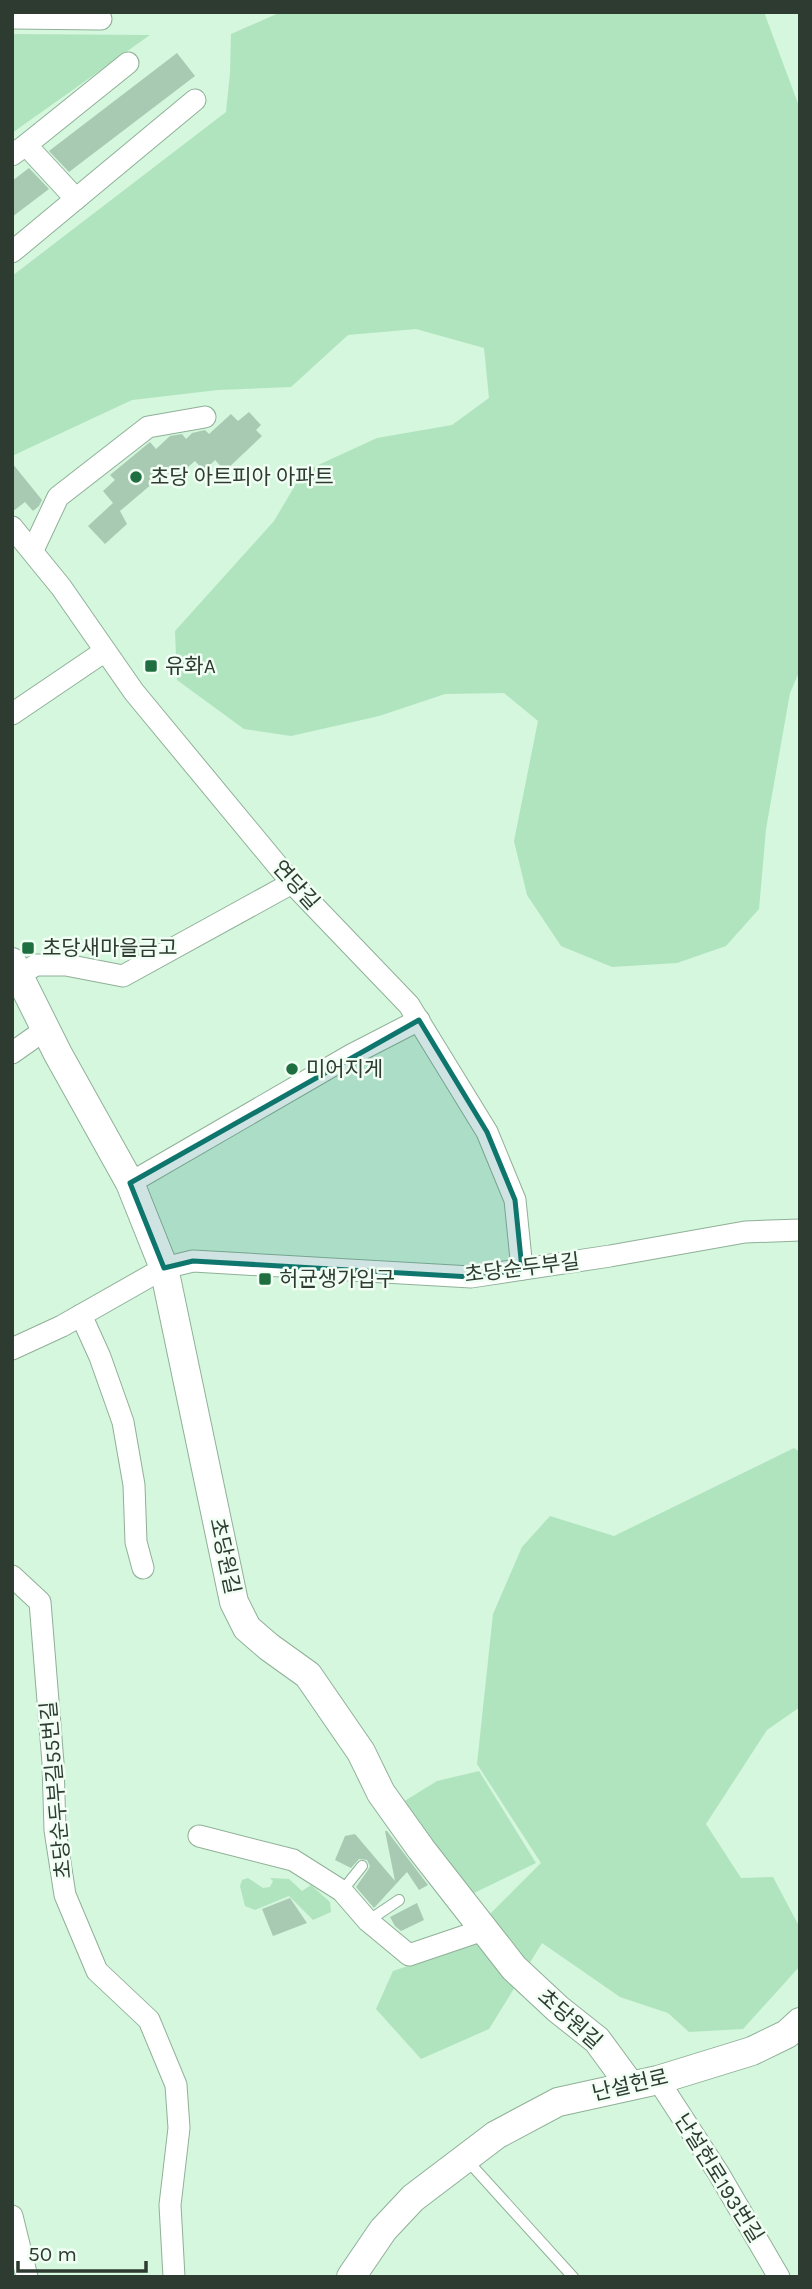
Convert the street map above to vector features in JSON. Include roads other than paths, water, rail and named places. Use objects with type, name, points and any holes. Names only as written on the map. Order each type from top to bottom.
[{"type":"street","points":[[12,18],[101,19]]},
{"type":"street","points":[[76,199],[19,150],[128,63]]},
{"type":"street","points":[[12,252],[195,100]]},
{"type":"street","points":[[33,550],[58,497],[128,442],[148,427],[205,416]]},
{"type":"street","name":"연당길","points":[[12,527],[33,550],[134,692],[292,883],[409,1005],[487,1132],[515,1200],[522,1269]]},
{"type":"street","points":[[12,714],[105,651]]},
{"type":"street","points":[[16,969],[36,965],[66,965],[123,976],[292,883]]},
{"type":"street","name":"초당원길","points":[[16,969],[130,1183],[164,1268],[234,1602],[247,1628],[308,1675],[361,1752],[382,1793],[483,1930],[514,1968],[558,2009],[597,2040],[630,2085]]},
{"type":"street","points":[[130,1183],[351,1055],[419,1020]]},
{"type":"street","points":[[12,1053],[46,1029]]},
{"type":"street","name":"초당순두부길","points":[[12,1349],[81,1315],[164,1268],[193,1261],[471,1277],[745,1232],[800,1230]]},
{"type":"street","points":[[81,1315],[100,1357],[123,1422],[134,1485],[136,1542],[143,1568]]},
{"type":"street","name":"초당순두부길55번길","points":[[12,1576],[40,1602],[53,1763],[55,1830],[65,1895],[97,1971],[149,2020],[176,2085],[179,2128],[170,2205],[174,2277]]},
{"type":"street","points":[[198,1836],[293,1860],[342,1891],[369,1921],[409,1955],[483,1930]]},
{"type":"street","name":"난설헌로","points":[[351,2277],[383,2231],[413,2197],[496,2135],[558,2102],[658,2080],[752,2052],[787,2034],[800,2022]]},
{"type":"street","name":"난설헌로193번길","points":[[658,2080],[719,2174],[779,2277]]},
{"type":"street","points":[[12,2216],[25,2267]]},
{"type":"lane","points":[[342,1891],[362,1866]]},
{"type":"lane","points":[[369,1921],[398,1900]]},
{"type":"lane","points":[[465,2157],[573,2277]]},
{"type":"place","name":"초당 아트피아 아파트","points":[[136,477]]},
{"type":"place","name":"유화A","points":[[151,666]]},
{"type":"place","name":"초당새마을금고","points":[[28,948]]},
{"type":"place","name":"미어지게","points":[[292,1069]]},
{"type":"place","name":"허균생가입구","points":[[265,1279]]}]
